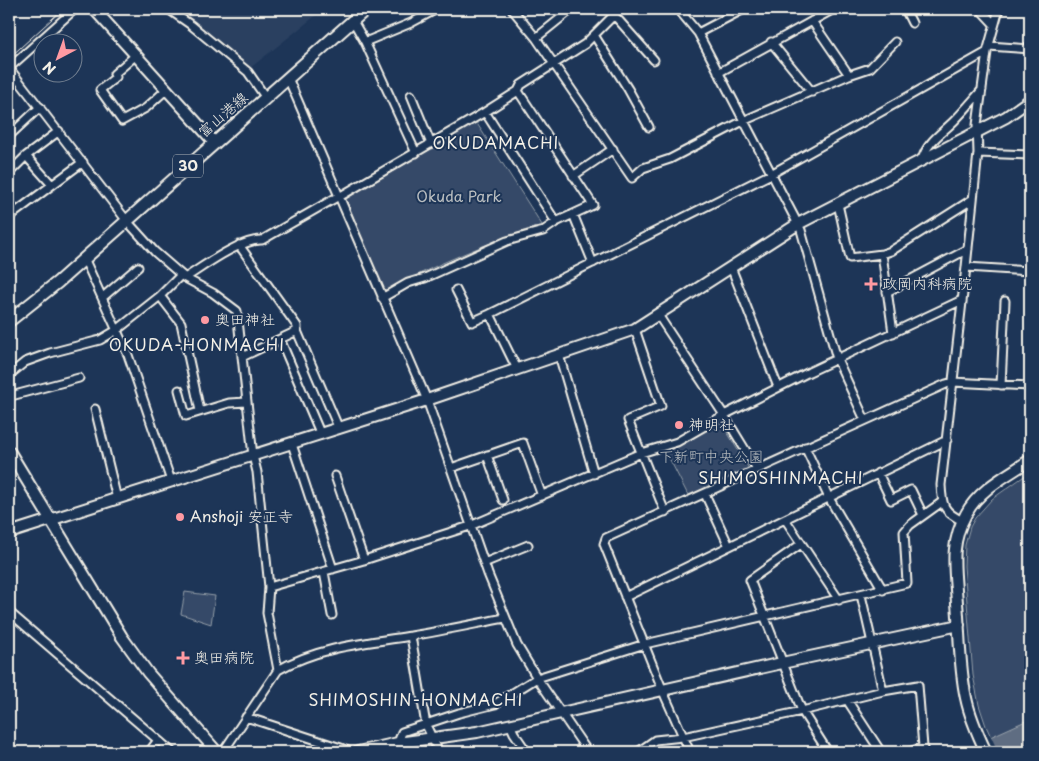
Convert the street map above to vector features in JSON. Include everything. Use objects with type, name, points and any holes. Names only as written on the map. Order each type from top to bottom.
[{"type":"main road","name":"富山港線","points":[[9,322],[58,282],[366,9]]},
{"type":"street","points":[[75,9],[9,68],[127,221],[155,252],[183,276],[213,292],[237,310],[253,456],[258,472],[269,587],[268,613],[278,670]]},
{"type":"street","points":[[94,9],[215,143]]},
{"type":"street","points":[[168,9],[191,25],[248,72],[266,98]]},
{"type":"street","points":[[366,42],[438,9]]},
{"type":"street","points":[[512,9],[536,38],[632,178],[644,168],[670,159],[743,121],[849,75],[870,68],[895,42]]},
{"type":"street","points":[[536,38],[572,9]]},
{"type":"street","points":[[9,375],[25,362],[50,353],[100,340],[117,330],[183,276],[239,246],[254,240],[262,240],[485,112],[518,91],[521,85],[585,44],[620,9]]},
{"type":"street","points":[[678,9],[698,33],[798,224],[837,359],[865,420]]},
{"type":"street","points":[[698,33],[744,9]]},
{"type":"street","points":[[718,73],[834,9]]},
{"type":"street","points":[[905,9],[912,23]]},
{"type":"street","points":[[980,9],[994,24]]},
{"type":"street","points":[[963,521],[948,511],[942,502],[941,486],[978,153],[977,132],[982,90],[988,49],[998,9]]},
{"type":"street","points":[[614,15],[654,60]]},
{"type":"street","points":[[353,21],[366,42],[416,153]]},
{"type":"street","points":[[812,21],[849,75]]},
{"type":"street","points":[[594,35],[649,127]]},
{"type":"street","points":[[772,42],[812,92]]},
{"type":"street","points":[[456,290],[472,322],[771,174],[988,49],[1030,49]]},
{"type":"street","points":[[136,55],[114,74],[116,78],[100,90],[122,121],[146,108],[167,89]]},
{"type":"street","points":[[288,78],[427,400],[470,526],[517,646],[560,713],[588,752]]},
{"type":"street","points":[[922,160],[925,150],[930,143],[956,119],[982,90]]},
{"type":"street","points":[[382,298],[408,283],[424,278],[507,241],[543,231],[556,222],[593,204],[518,91]]},
{"type":"street","points":[[411,96],[431,144]]},
{"type":"street","points":[[9,533],[321,435],[635,329],[798,224],[1006,117],[1030,100]]},
{"type":"street","points":[[9,136],[40,108]]},
{"type":"street","points":[[485,112],[556,222]]},
{"type":"street","points":[[9,173],[26,156],[59,131]]},
{"type":"street","points":[[573,176],[613,149]]},
{"type":"street","points":[[978,153],[1030,154]]},
{"type":"street","points":[[26,156],[52,185]]},
{"type":"street","points":[[9,217],[83,162]]},
{"type":"street","points":[[838,204],[850,258],[891,251],[973,199]]},
{"type":"street","points":[[573,214],[593,263]]},
{"type":"street","points":[[239,246],[298,326],[297,331],[339,429]]},
{"type":"street","points":[[887,292],[968,249]]},
{"type":"street","points":[[882,254],[893,333]]},
{"type":"street","points":[[84,258],[128,355],[171,481]]},
{"type":"street","points":[[731,267],[778,387]]},
{"type":"street","points":[[966,267],[1030,271]]},
{"type":"street","points":[[103,297],[138,268]]},
{"type":"street","points":[[160,296],[181,323],[200,412]]},
{"type":"street","points":[[269,587],[364,560],[470,526],[641,453],[677,442],[778,387],[962,300]]},
{"type":"street","points":[[1001,385],[1005,301]]},
{"type":"street","points":[[490,314],[517,370]]},
{"type":"street","points":[[658,315],[724,415],[757,470]]},
{"type":"street","points":[[635,329],[660,406],[628,420],[665,512]]},
{"type":"street","points":[[242,357],[297,331]]},
{"type":"street","points":[[280,339],[321,435]]},
{"type":"street","points":[[559,355],[594,474]]},
{"type":"street","points":[[9,395],[79,378]]},
{"type":"street","points":[[690,752],[604,544],[606,538],[953,382],[1030,386]]},
{"type":"street","points":[[179,390],[186,416],[229,403],[247,402]]},
{"type":"street","points":[[94,409],[117,499]]},
{"type":"street","points":[[625,597],[947,440]]},
{"type":"street","points":[[451,468],[523,443],[542,496]]},
{"type":"street","points":[[292,444],[333,569]]},
{"type":"street","points":[[805,447],[829,498],[883,590]]},
{"type":"street","points":[[9,451],[122,637],[148,673],[217,752]]},
{"type":"street","points":[[487,456],[503,500]]},
{"type":"street","points":[[986,752],[976,730],[966,697],[953,567],[955,543],[967,512],[984,492],[1030,460]]},
{"type":"street","points":[[878,473],[890,500],[911,490],[923,516]]},
{"type":"street","points":[[335,476],[364,560]]},
{"type":"street","points":[[705,494],[729,546]]},
{"type":"street","points":[[398,743],[402,732],[459,713],[495,704],[537,678],[645,644],[907,583],[904,532],[910,525],[942,502]]},
{"type":"street","points":[[785,519],[839,600]]},
{"type":"street","points":[[801,544],[750,580],[763,617],[802,711],[828,752]]},
{"type":"street","points":[[484,563],[528,546]]},
{"type":"street","points":[[324,572],[332,615]]},
{"type":"street","points":[[861,595],[883,691]]},
{"type":"street","points":[[9,612],[172,752]]},
{"type":"street","points":[[223,752],[278,670],[286,665],[339,646],[411,636],[505,618]]},
{"type":"street","points":[[358,752],[398,743],[477,732],[958,625]]},
{"type":"street","points":[[411,636],[426,725],[439,752]]},
{"type":"street","points":[[638,752],[655,740],[684,737],[883,691],[918,685],[923,747],[910,752]]},
{"type":"street","points":[[847,700],[881,752]]},
{"type":"street","points":[[246,717],[350,752]]},
{"type":"street","points":[[510,724],[527,752]]},
{"type":"street","points":[[149,752],[158,740]]},
{"type":"shaded area","points":[[174,9],[324,9],[249,69],[194,23]]},
{"type":"shaded area","points":[[1030,557],[1030,625],[1026,591]]},
{"type":"shaded area","points":[[1030,719],[1030,752],[957,752]]},
{"type":"green space","name":"Okuda Park","points":[[476,122],[542,225],[461,255],[384,292],[346,199]]},
{"type":"green space","name":"下新町中央公園","points":[[720,420],[749,469],[689,497],[664,448]]},
{"type":"green space","points":[[1030,472],[1030,752],[998,752],[979,705],[973,675],[964,566],[965,545],[970,527],[975,518],[992,499]]},
{"type":"green space","points":[[185,592],[215,596],[211,624],[181,614]]},
{"type":"pier","points":[[990,734],[998,752],[973,752],[970,744]]},
{"type":"ferry route","points":[[1018,752],[1030,746]]},
{"type":"ferry route","points":[[1023,752],[1030,749]]},
{"type":"tram line","points":[[9,58],[63,9]]},
{"type":"place","name":"政岡内科病院","points":[[871,284]]},
{"type":"place","name":"奥田神社","points":[[205,320]]},
{"type":"place","name":"神明社","points":[[679,425]]},
{"type":"place","name":"Anshoji 安正寺","points":[[180,517]]},
{"type":"place","name":"奥田病院","points":[[183,658]]},
{"type":"district","name":"OKUDAMACHI","points":[[496,143]]},
{"type":"district","name":"OKUDA-HONMACHI","points":[[197,345]]},
{"type":"district","name":"SHIMOSHINMACHI","points":[[781,478]]},
{"type":"district","name":"SHIMOSHIN-HONMACHI","points":[[416,700]]}]
